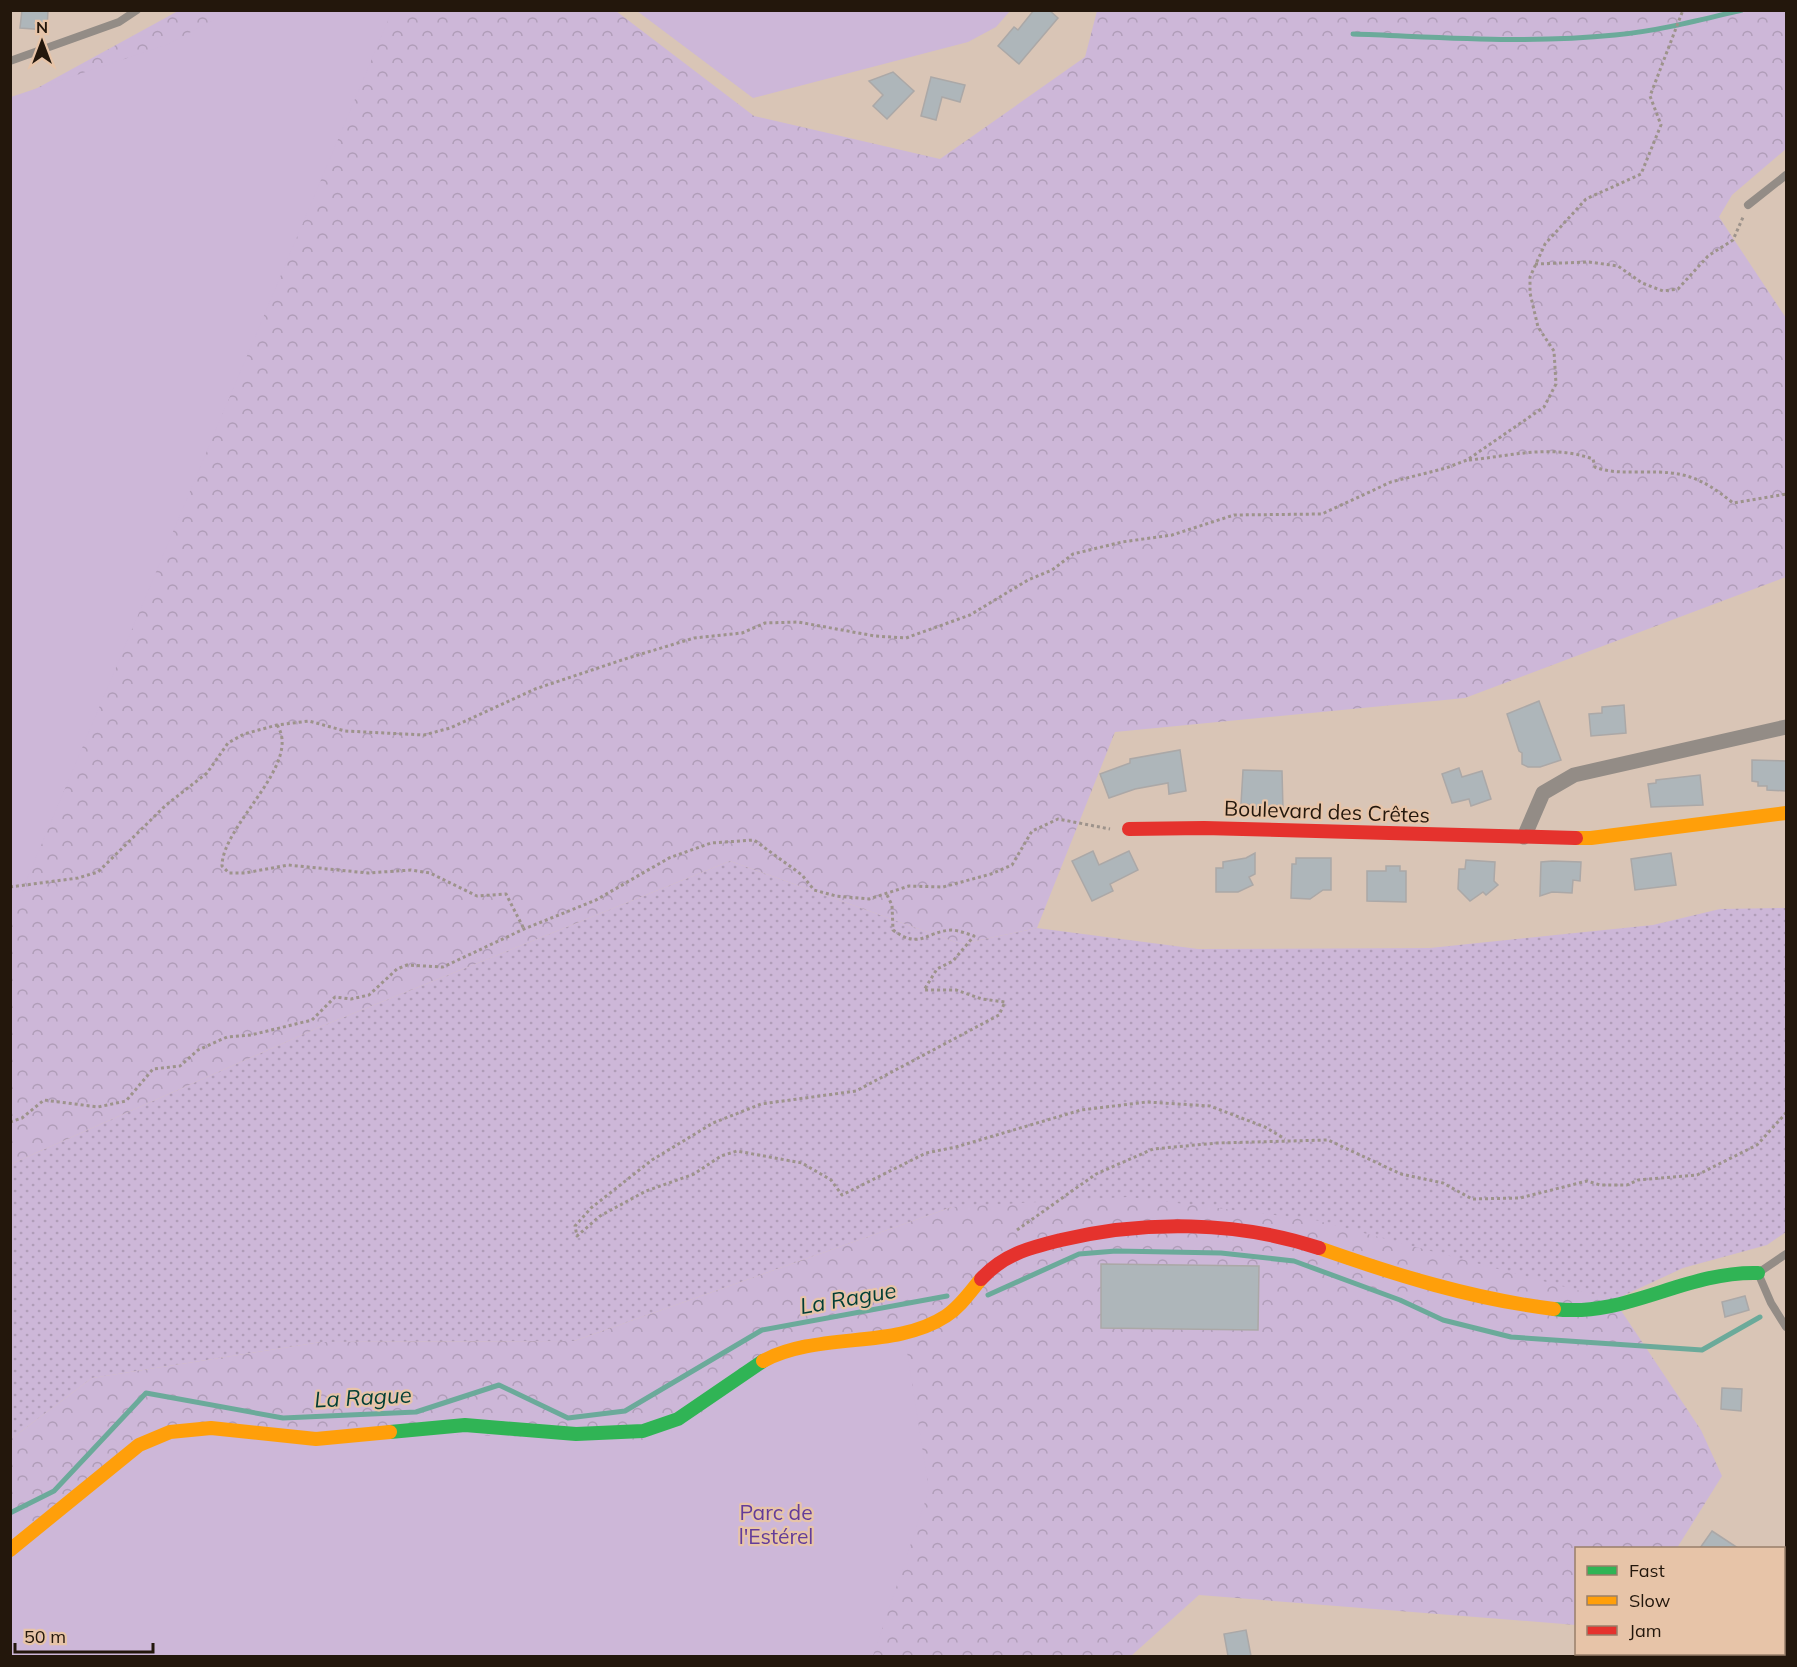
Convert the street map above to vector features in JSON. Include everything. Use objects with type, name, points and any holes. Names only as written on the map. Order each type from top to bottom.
[{"type":"street","points":[[1524,837],[1543,793],[1574,776],[1786,727]]},
{"type":"street","name":"Boulevard des Crêtes","points":[[1129,829],[1204,828],[1591,838],[1786,813]]},
{"type":"street","points":[[10,1550],[146,1440],[174,1431],[210,1427],[317,1439],[460,1425],[609,1434],[645,1431],[684,1418],[756,1364],[776,1354],[804,1345],[905,1332],[938,1321],[963,1304],[978,1278],[1009,1255],[1078,1235],[1138,1227],[1206,1227],[1291,1240],[1380,1271],[1501,1301],[1574,1312],[1615,1306],[1682,1283],[1736,1270],[1758,1273]]},
{"type":"lane","points":[[10,61],[119,22],[137,10]]},
{"type":"lane","points":[[1749,205],[1786,175]]},
{"type":"lane","points":[[1786,1254],[1758,1273],[1771,1303],[1786,1327]]},
{"type":"path","points":[[10,887],[78,878],[98,872],[166,805],[207,773],[228,743],[244,734],[277,725],[309,721],[345,731],[424,735],[460,723],[535,689],[626,659],[694,638],[742,633],[765,623],[798,622],[875,636],[906,638],[935,630],[970,615],[997,597],[1052,570],[1072,554],[1122,542],[1172,535],[1234,515],[1322,514],[1391,482],[1446,468],[1467,460],[1544,407],[1556,384],[1554,351],[1538,327],[1530,293],[1530,277],[1545,244],[1586,199],[1641,174],[1661,125],[1650,96],[1683,10]]},
{"type":"path","points":[[1535,264],[1588,262],[1618,267],[1652,287],[1663,291],[1678,289],[1708,256],[1733,240],[1749,205]]},
{"type":"path","points":[[1467,460],[1503,457],[1527,451],[1548,451],[1593,459],[1595,467],[1607,472],[1650,471],[1697,477],[1733,503],[1786,494]]},
{"type":"path","points":[[277,725],[283,734],[284,745],[264,790],[230,839],[222,855],[222,866],[229,873],[288,865],[368,873],[411,870],[430,873],[458,889],[477,896],[506,894],[524,928]]},
{"type":"path","points":[[10,1122],[21,1119],[44,1100],[98,1107],[126,1101],[153,1069],[180,1066],[198,1050],[227,1037],[251,1035],[312,1020],[335,997],[351,999],[369,995],[397,969],[407,965],[443,967],[524,928],[596,900],[621,884],[652,870],[669,858],[711,843],[754,840],[802,875],[814,890],[836,896],[869,899],[909,886],[943,887],[991,874],[1012,865],[1032,831],[1058,819],[1106,829],[1129,829]]},
{"type":"path","points":[[887,895],[892,905],[893,930],[903,938],[919,940],[952,930],[974,936],[953,962],[937,969],[924,990],[956,990],[982,999],[1005,1002],[999,1015],[856,1091],[761,1104],[713,1123],[652,1160],[591,1208],[575,1226],[577,1236],[600,1216],[646,1191],[694,1174],[721,1156],[737,1151],[802,1163],[831,1180],[842,1195],[926,1153],[956,1147],[1081,1110],[1147,1102],[1210,1106],[1265,1127],[1285,1139]]},
{"type":"path","points":[[1016,1231],[1096,1174],[1153,1149],[1217,1143],[1267,1143],[1285,1139],[1328,1140],[1401,1174],[1443,1183],[1472,1199],[1520,1198],[1587,1181],[1600,1185],[1627,1185],[1638,1180],[1697,1175],[1757,1145],[1786,1113]]},
{"type":"green space","points":[[178,11],[616,11],[754,116],[940,159],[1085,57],[1097,11],[1786,11],[1786,149],[1732,195],[1719,217],[1786,318],[1786,577],[1465,698],[1115,732],[1037,928],[961,944],[730,861],[322,1026],[11,1164],[10,103]]},
{"type":"green space","points":[[231,11],[392,11],[11,917],[11,97],[166,45]]},
{"type":"green space","points":[[637,11],[1010,11],[996,27],[968,42],[753,98]]},
{"type":"green space","points":[[730,861],[961,944],[1037,928],[1198,949],[1430,948],[1653,925],[1720,909],[1786,908],[1786,1232],[1767,1245],[1683,1268],[1614,1300],[1549,1284],[952,1207],[574,1341],[321,1342],[92,1378],[11,1439],[11,1164],[322,1026]]},
{"type":"green space","points":[[1128,1197],[1315,1220],[1614,1300],[1701,1430],[1722,1476],[1678,1547],[1575,1547],[1575,1625],[1199,1595],[1131,1656],[11,1656],[11,1439],[92,1378],[321,1342],[574,1341],[952,1207]]},
{"type":"green space","name":"Parc de l'Estérel","points":[[905,1339],[929,1490],[873,1656],[11,1656],[10,1490],[27,1533],[175,1427],[645,1440],[723,1402],[783,1358]]},
{"type":"building","points":[[22,10],[48,10],[47,30],[20,28]]},
{"type":"building","points":[[1034,10],[1049,10],[1058,18],[1019,64],[998,46],[1014,27],[1018,30]]},
{"type":"building","points":[[893,72],[914,91],[887,119],[873,106],[883,95],[869,81]]},
{"type":"building","points":[[931,77],[965,85],[960,102],[942,97],[936,120],[921,116]]},
{"type":"building","points":[[1539,701],[1561,760],[1540,767],[1528,767],[1522,764],[1522,753],[1519,751],[1507,714]]},
{"type":"building","points":[[1624,705],[1626,733],[1591,736],[1589,714],[1602,713],[1602,707]]},
{"type":"building","points":[[1180,750],[1186,791],[1169,794],[1168,783],[1135,789],[1109,798],[1100,774],[1130,763],[1130,759]]},
{"type":"building","points":[[1752,760],[1786,761],[1786,791],[1767,790],[1767,786],[1758,786],[1758,782],[1752,781]]},
{"type":"building","points":[[1459,768],[1462,777],[1482,771],[1491,799],[1471,806],[1469,799],[1452,803],[1442,774]]},
{"type":"building","points":[[1243,770],[1282,771],[1283,809],[1254,809],[1254,805],[1241,804]]},
{"type":"building","points":[[1700,775],[1703,805],[1651,807],[1648,784],[1656,783],[1656,780]]},
{"type":"building","points":[[1093,851],[1099,865],[1129,851],[1138,870],[1110,884],[1113,891],[1092,901],[1072,861]]},
{"type":"building","points":[[1255,853],[1255,874],[1249,877],[1253,885],[1238,892],[1216,892],[1216,868],[1223,868],[1223,862],[1246,858]]},
{"type":"building","points":[[1671,853],[1676,885],[1635,890],[1631,859]]},
{"type":"building","points":[[1296,858],[1331,858],[1331,890],[1323,890],[1310,899],[1291,898],[1292,864],[1296,864]]},
{"type":"building","points":[[1466,860],[1495,862],[1494,881],[1498,885],[1486,895],[1483,892],[1470,901],[1458,889],[1459,869],[1465,869]]},
{"type":"building","points":[[1541,862],[1581,862],[1580,881],[1573,880],[1572,893],[1552,892],[1540,896]]},
{"type":"building","points":[[1386,866],[1400,866],[1400,871],[1406,871],[1406,902],[1367,901],[1367,871],[1386,871]]},
{"type":"building","points":[[1101,1264],[1259,1266],[1258,1330],[1101,1328]]},
{"type":"building","points":[[1745,1296],[1749,1310],[1725,1317],[1722,1302]]},
{"type":"building","points":[[1722,1388],[1742,1389],[1741,1411],[1721,1409]]},
{"type":"building","points":[[1712,1531],[1736,1547],[1701,1547]]},
{"type":"building","points":[[1246,1630],[1251,1656],[1228,1656],[1224,1634]]},
{"type":"waterway","points":[[1353,34],[1484,39],[1582,38],[1647,31],[1742,10]]},
{"type":"waterway","points":[[988,1295],[1079,1254],[1116,1251],[1221,1253],[1294,1261],[1400,1300],[1443,1320],[1511,1337],[1702,1350],[1760,1317]]},
{"type":"waterway","name":"La Rague","points":[[10,1513],[54,1491],[146,1393],[283,1418],[416,1412],[499,1385],[568,1418],[625,1411],[762,1330],[947,1296]]},
{"type":"traffic: fast","points":[[1554,1309],[1581,1310],[1606,1307],[1705,1279],[1731,1274],[1758,1273]]},
{"type":"traffic: fast","points":[[390,1432],[465,1425],[576,1434],[643,1431],[678,1419],[763,1361]]},
{"type":"traffic: slow","points":[[1576,838],[1786,813]]},
{"type":"traffic: slow","points":[[1319,1248],[1435,1285],[1494,1299],[1554,1309]]},
{"type":"traffic: slow","points":[[763,1361],[808,1346],[880,1337],[926,1326],[951,1312],[981,1279]]},
{"type":"traffic: slow","points":[[10,1550],[139,1445],[170,1432],[211,1428],[316,1439],[390,1432]]},
{"type":"traffic: jam","points":[[1129,829],[1204,828],[1576,838]]},
{"type":"traffic: jam","points":[[981,1279],[999,1263],[1028,1249],[1093,1233],[1125,1229],[1191,1226],[1224,1228],[1288,1239],[1319,1248]]}]
